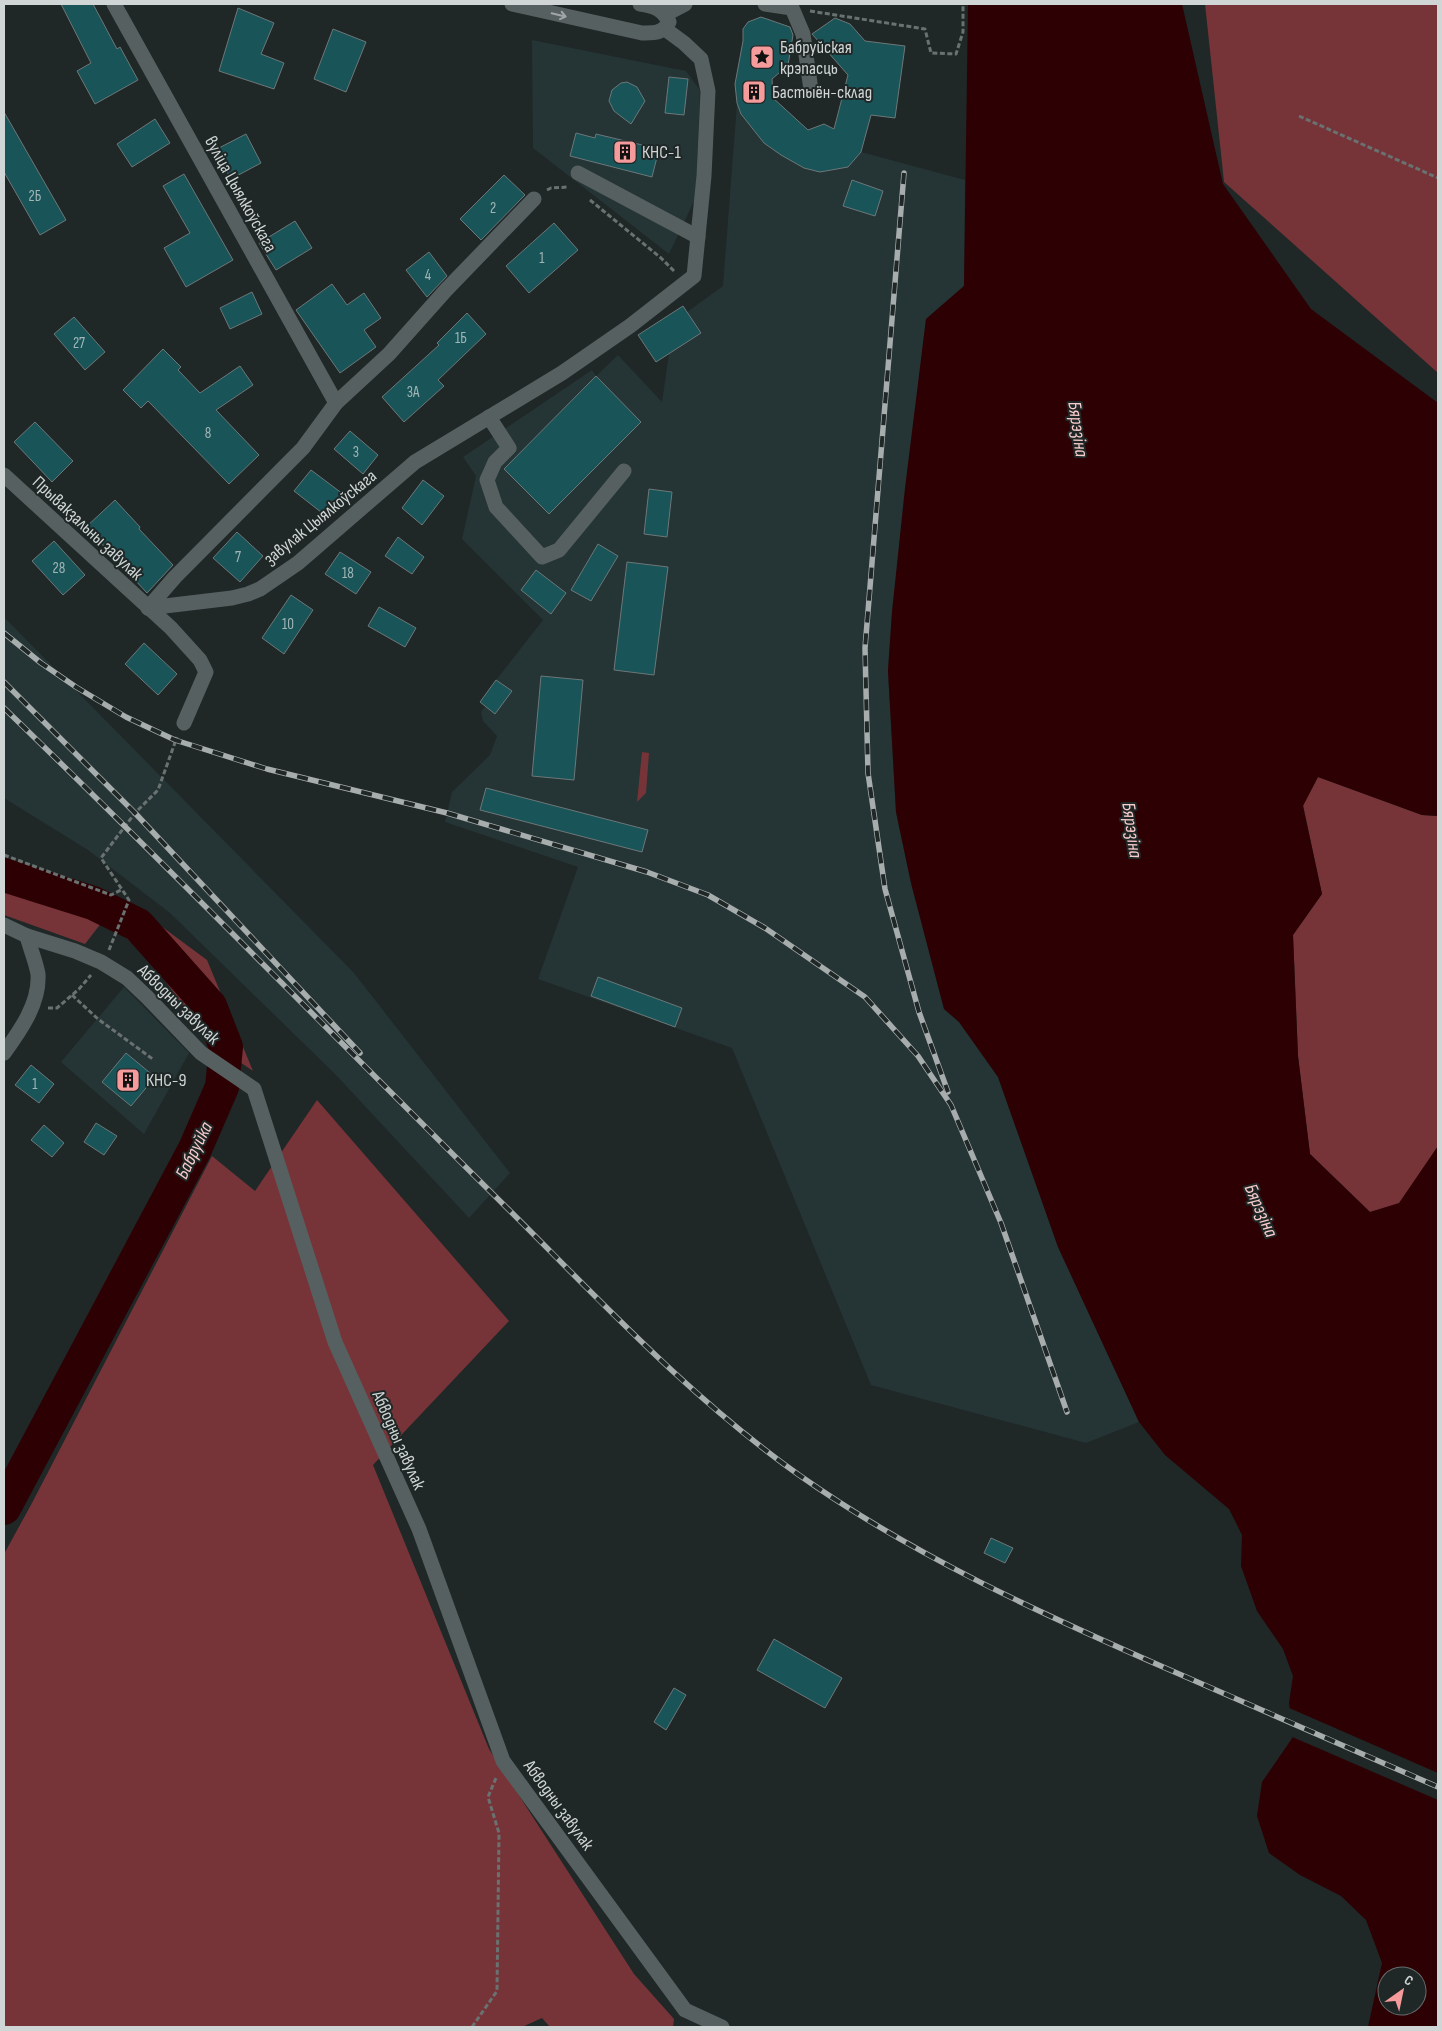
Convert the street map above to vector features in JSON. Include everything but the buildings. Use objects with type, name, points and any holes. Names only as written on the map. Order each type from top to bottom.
[{"type":"street","name":"вуліца Цыялкоўскага","points":[[114,4],[336,403]]},
{"type":"street","points":[[512,4],[642,33],[657,33],[665,30],[669,22],[666,9]]},
{"type":"street","points":[[640,4],[666,9],[685,4]]},
{"type":"street","points":[[765,4],[792,8],[803,34],[811,90]]},
{"type":"street","name":"завулак Цыялкоўскага","points":[[148,608],[232,598],[260,589],[298,564],[415,462],[562,373],[630,326],[694,276],[703,199],[708,114],[706,77],[701,59],[684,43],[665,30]]},
{"type":"street","points":[[578,173],[698,237]]},
{"type":"street","points":[[148,608],[304,448],[336,403],[389,354],[446,290],[534,199]]},
{"type":"street","points":[[489,417],[509,448],[495,462],[487,480],[496,507],[542,557],[559,550],[624,470]]},
{"type":"street","name":"Прывакзальны завулак","points":[[4,475],[172,628],[200,660],[206,672],[184,723]]},
{"type":"street","name":"Абводны завулак","points":[[4,925],[26,936],[75,951],[101,962],[127,978],[148,997],[201,1053],[254,1089],[335,1342],[419,1529],[503,1761],[685,2010],[722,2027]]},
{"type":"street","points":[[4,1053],[14,1040],[32,1008],[36,992],[38,974],[26,936]]},
{"type":"path","points":[[792,8],[924,29],[931,53],[956,54],[963,32],[963,4]]},
{"type":"path","points":[[1299,116],[1438,178]]},
{"type":"path","points":[[534,199],[551,188],[565,187],[574,189]]},
{"type":"path","points":[[586,197],[661,258],[685,282]]},
{"type":"path","points":[[113,944],[129,900],[101,858],[135,812],[158,790],[175,740],[184,723]]},
{"type":"path","points":[[4,855],[111,895],[121,890]]},
{"type":"path","points":[[32,1008],[57,1008],[72,995],[101,962]]},
{"type":"path","points":[[72,995],[98,1019],[154,1060]]},
{"type":"path","points":[[472,2027],[497,1991],[499,1833],[488,1797],[503,1761]]},
{"type":"shaded area","points":[[1205,4],[1438,4],[1438,373],[1224,182]]},
{"type":"shaded area","name":"КНС-1","points":[[532,40],[686,71],[700,90],[696,197],[669,254],[533,148]]},
{"type":"shaded area","points":[[737,103],[741,114],[764,143],[839,169],[861,152],[965,180],[964,286],[926,319],[892,612],[888,670],[896,812],[911,883],[944,1009],[959,1022],[998,1077],[1058,1247],[1139,1422],[1086,1443],[871,1385],[732,1048],[538,979],[578,867],[445,822],[452,792],[490,755],[497,736],[483,721],[481,712],[485,706],[495,713],[511,691],[496,680],[543,620],[462,539],[476,476],[463,457],[592,370],[596,376],[618,355],[662,402],[669,354],[656,362],[638,335],[687,312],[723,286]]},
{"type":"shaded area","points":[[4,617],[354,973],[510,1173],[469,1218],[336,1075],[170,913],[88,850],[4,798]]},
{"type":"shaded area","points":[[642,752],[649,753],[646,793],[637,802]]},
{"type":"shaded area","points":[[1318,777],[1422,815],[1438,816],[1438,1146],[1399,1204],[1370,1212],[1310,1154],[1298,1056],[1293,935],[1322,894],[1303,805]]},
{"type":"shaded area","points":[[4,866],[142,912],[207,960],[253,1071],[206,1039],[143,949],[102,922],[85,944],[4,915]]},
{"type":"shaded area","points":[[124,987],[189,1053],[144,1134],[61,1062]]},
{"type":"shaded area","points":[[317,1100],[509,1321],[373,1465],[489,1749],[634,1974],[674,2019],[673,2027],[550,2027],[542,2018],[522,2027],[4,2027],[4,1554],[212,1156],[255,1191]]},
{"type":"water","name":"Бярэзіна","points":[[968,4],[1182,4],[1223,184],[1311,309],[1438,403],[1438,816],[1422,815],[1318,777],[1303,806],[1322,894],[1293,935],[1298,1056],[1310,1154],[1370,1212],[1399,1203],[1438,1146],[1438,2027],[1368,2027],[1377,1986],[1377,2016],[1427,2016],[1427,1966],[1381,1966],[1382,1963],[1366,1920],[1341,1896],[1300,1875],[1269,1853],[1257,1816],[1262,1782],[1293,1737],[1289,1703],[1293,1676],[1283,1649],[1257,1611],[1241,1566],[1242,1535],[1229,1509],[1165,1455],[1139,1422],[1058,1247],[998,1077],[959,1022],[944,1009],[911,883],[896,812],[888,671],[905,488],[926,319],[964,286]]},
{"type":"pier","points":[[1287,1707],[1438,1773],[1438,1800],[1290,1736]]},
{"type":"waterway","name":"Бабруйка","points":[[4,875],[93,903],[138,925],[210,1006],[226,1047],[222,1087],[195,1149],[4,1508]]},
{"type":"railway","points":[[904,173],[865,648],[868,773],[885,889],[919,1012],[948,1092]]},
{"type":"railway","points":[[4,633],[41,663],[76,687],[126,717],[175,740],[267,769],[447,813],[647,872],[708,895],[765,928],[865,997],[918,1056],[951,1105],[1001,1223],[1067,1412]]},
{"type":"railway","points":[[4,682],[135,813],[360,1053]]},
{"type":"railway","points":[[4,708],[192,893],[645,1346],[759,1445],[799,1475],[887,1532],[980,1582],[1122,1649],[1438,1787]]},
{"type":"place","name":"Бабруйская крэпасць","points":[[762,57]]},
{"type":"place","name":"Бастыён-склад","points":[[754,92]]},
{"type":"place","name":"КНС-1","points":[[625,152]]},
{"type":"place","name":"КНС-9","points":[[128,1080]]}]
